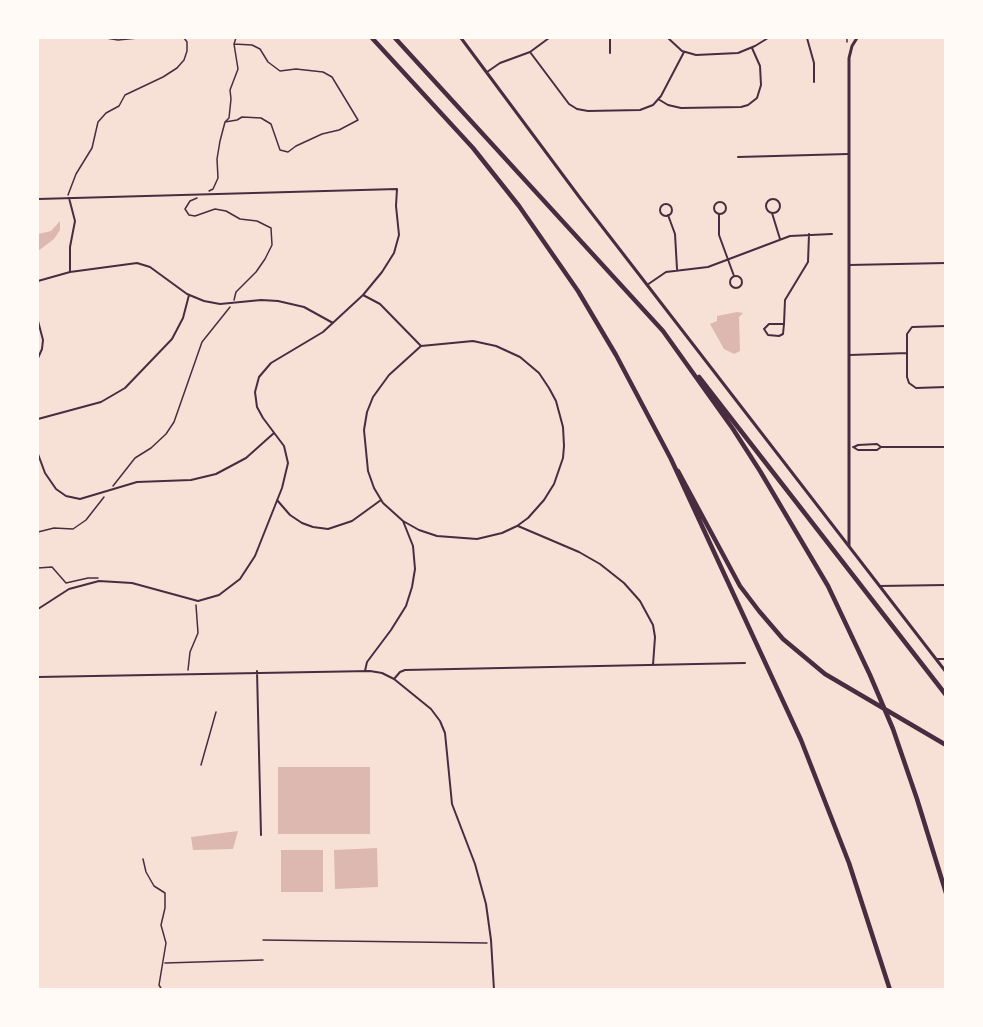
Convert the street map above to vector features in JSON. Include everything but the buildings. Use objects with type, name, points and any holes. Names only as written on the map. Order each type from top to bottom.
[{"type":"highway","points":[[372,38],[473,148],[545,242],[608,341],[735,577],[759,611],[783,639],[825,674],[945,744]]},
{"type":"highway","points":[[395,38],[663,332],[945,695]]},
{"type":"highway","points":[[663,332],[733,429],[760,471],[804,542],[836,602],[860,651],[893,729],[922,812],[945,893]]},
{"type":"highway","points":[[670,459],[810,760],[849,863],[890,990]]},
{"type":"main road","points":[[461,38],[647,285],[945,672]]},
{"type":"main road","points":[[849,547],[849,58],[857,38]]},
{"type":"street","points":[[487,72],[500,63],[530,52],[549,38]]},
{"type":"street","points":[[610,38],[610,53]]},
{"type":"street","points":[[669,38],[684,52],[696,55],[732,54],[752,48],[768,38]]},
{"type":"street","points":[[807,38],[814,62],[814,82]]},
{"type":"street","points":[[658,99],[668,105],[681,108],[741,107],[750,104],[757,97],[761,86],[760,66],[752,48]]},
{"type":"street","points":[[530,52],[566,101],[577,109],[588,111],[640,110],[653,105],[684,52]]},
{"type":"street","points":[[738,157],[848,154]]},
{"type":"street","points":[[38,199],[397,189],[396,206],[399,231],[397,246],[382,272],[363,295],[317,337],[271,363],[261,374],[256,386],[255,401],[261,415],[284,446],[288,459],[278,500],[255,556],[245,573],[233,586],[219,595],[196,601],[143,585],[105,580],[76,586],[38,609]]},
{"type":"street","points":[[68,198],[75,221],[70,247],[69,272]]},
{"type":"street","points":[[772,213],[778,211],[780,207],[774,200],[766,205],[768,211],[772,213],[780,239]]},
{"type":"street","points":[[719,214],[719,235],[734,276]]},
{"type":"street","points":[[669,215],[675,234],[677,269]]},
{"type":"street","points":[[647,285],[661,274],[677,269],[705,268],[797,234],[832,234]]},
{"type":"street","points":[[784,324],[768,324],[765,333],[769,336],[781,335],[784,331],[785,300],[808,262],[809,234]]},
{"type":"street","points":[[38,281],[69,272],[103,269],[132,263],[143,264],[154,269],[189,295],[207,302],[233,303],[267,300],[291,304],[307,309],[333,323]]},
{"type":"street","points":[[848,265],[945,263]]},
{"type":"street","points":[[38,419],[101,402],[124,388],[172,339],[183,318],[189,295]]},
{"type":"street","points":[[363,295],[380,304],[421,346]]},
{"type":"street","points":[[38,321],[44,341],[38,358]]},
{"type":"street","points":[[945,326],[910,328],[907,334],[908,379],[911,385],[916,388],[945,387]]},
{"type":"street","points":[[461,340],[496,346],[517,355],[529,364],[549,388],[556,401],[562,424],[563,459],[554,484],[544,500],[528,518],[517,526],[491,537],[462,540],[434,536],[403,521],[381,500],[373,485],[368,467],[364,434],[366,416],[373,397],[382,383],[421,346],[461,340]]},
{"type":"street","points":[[848,355],[907,353]]},
{"type":"street","points":[[38,454],[57,491],[66,496],[82,498],[141,481],[191,480],[216,474],[246,458],[274,433]]},
{"type":"street","points":[[848,448],[877,450],[881,447],[945,447]]},
{"type":"street","points":[[278,500],[290,515],[302,523],[328,529],[352,521],[381,500]]},
{"type":"street","points":[[365,671],[367,661],[399,618],[412,587],[416,569],[415,555],[403,521]]},
{"type":"street","points":[[517,526],[579,552],[608,569],[624,583],[640,601],[652,623],[655,635],[653,665]]},
{"type":"street","points":[[879,586],[945,585]]},
{"type":"street","points":[[936,659],[945,659]]},
{"type":"street","points":[[394,679],[405,670],[744,663]]},
{"type":"street","points":[[257,671],[261,835]]},
{"type":"street","points":[[38,677],[257,671],[365,671],[382,673],[394,679],[429,706],[439,719],[445,733],[451,799],[481,882],[491,943],[494,990]]},
{"type":"path","points":[[106,38],[118,40],[138,38]]},
{"type":"path","points":[[68,198],[76,174],[93,148],[98,122],[106,113],[118,106],[125,95],[177,68],[184,60],[187,51],[187,42],[184,38]]},
{"type":"path","points":[[38,532],[54,528],[72,529],[86,520],[135,458],[166,435],[174,422],[202,342],[233,303],[236,292],[256,272],[272,245],[271,228],[257,221],[240,219],[226,211],[215,209],[195,216],[189,215],[186,209],[190,201],[213,189],[218,178],[217,159],[225,122],[229,118],[230,90],[238,69],[234,44],[236,38]]},
{"type":"path","points":[[847,42],[848,38]]},
{"type":"path","points":[[225,122],[242,117],[261,118],[271,124],[280,150],[288,152],[322,134],[339,130],[358,120],[332,77],[322,72],[297,69],[280,71],[268,62],[260,49],[252,45],[234,44]]},
{"type":"path","points":[[38,568],[52,567],[66,583],[88,578],[105,580]]},
{"type":"path","points":[[188,673],[189,652],[198,633],[196,601]]},
{"type":"path","points":[[201,765],[216,712]]},
{"type":"path","points":[[143,859],[153,886],[165,893],[165,908],[161,925],[166,943],[159,985],[162,990]]},
{"type":"path","points":[[263,940],[491,943]]},
{"type":"path","points":[[164,963],[263,960]]},
{"type":"shaded area","points":[[60,221],[60,230],[54,239],[38,251],[38,234],[51,231]]},
{"type":"shaded area","points":[[743,313],[739,317],[740,351],[734,354],[724,349],[710,324],[717,321],[717,316]]},
{"type":"shaded area","points":[[278,767],[370,767],[370,834],[278,834]]},
{"type":"shaded area","points":[[238,831],[233,849],[193,850],[191,837]]},
{"type":"shaded area","points":[[377,848],[378,887],[335,889],[334,850]]},
{"type":"shaded area","points":[[281,850],[323,850],[323,892],[281,892]]}]
